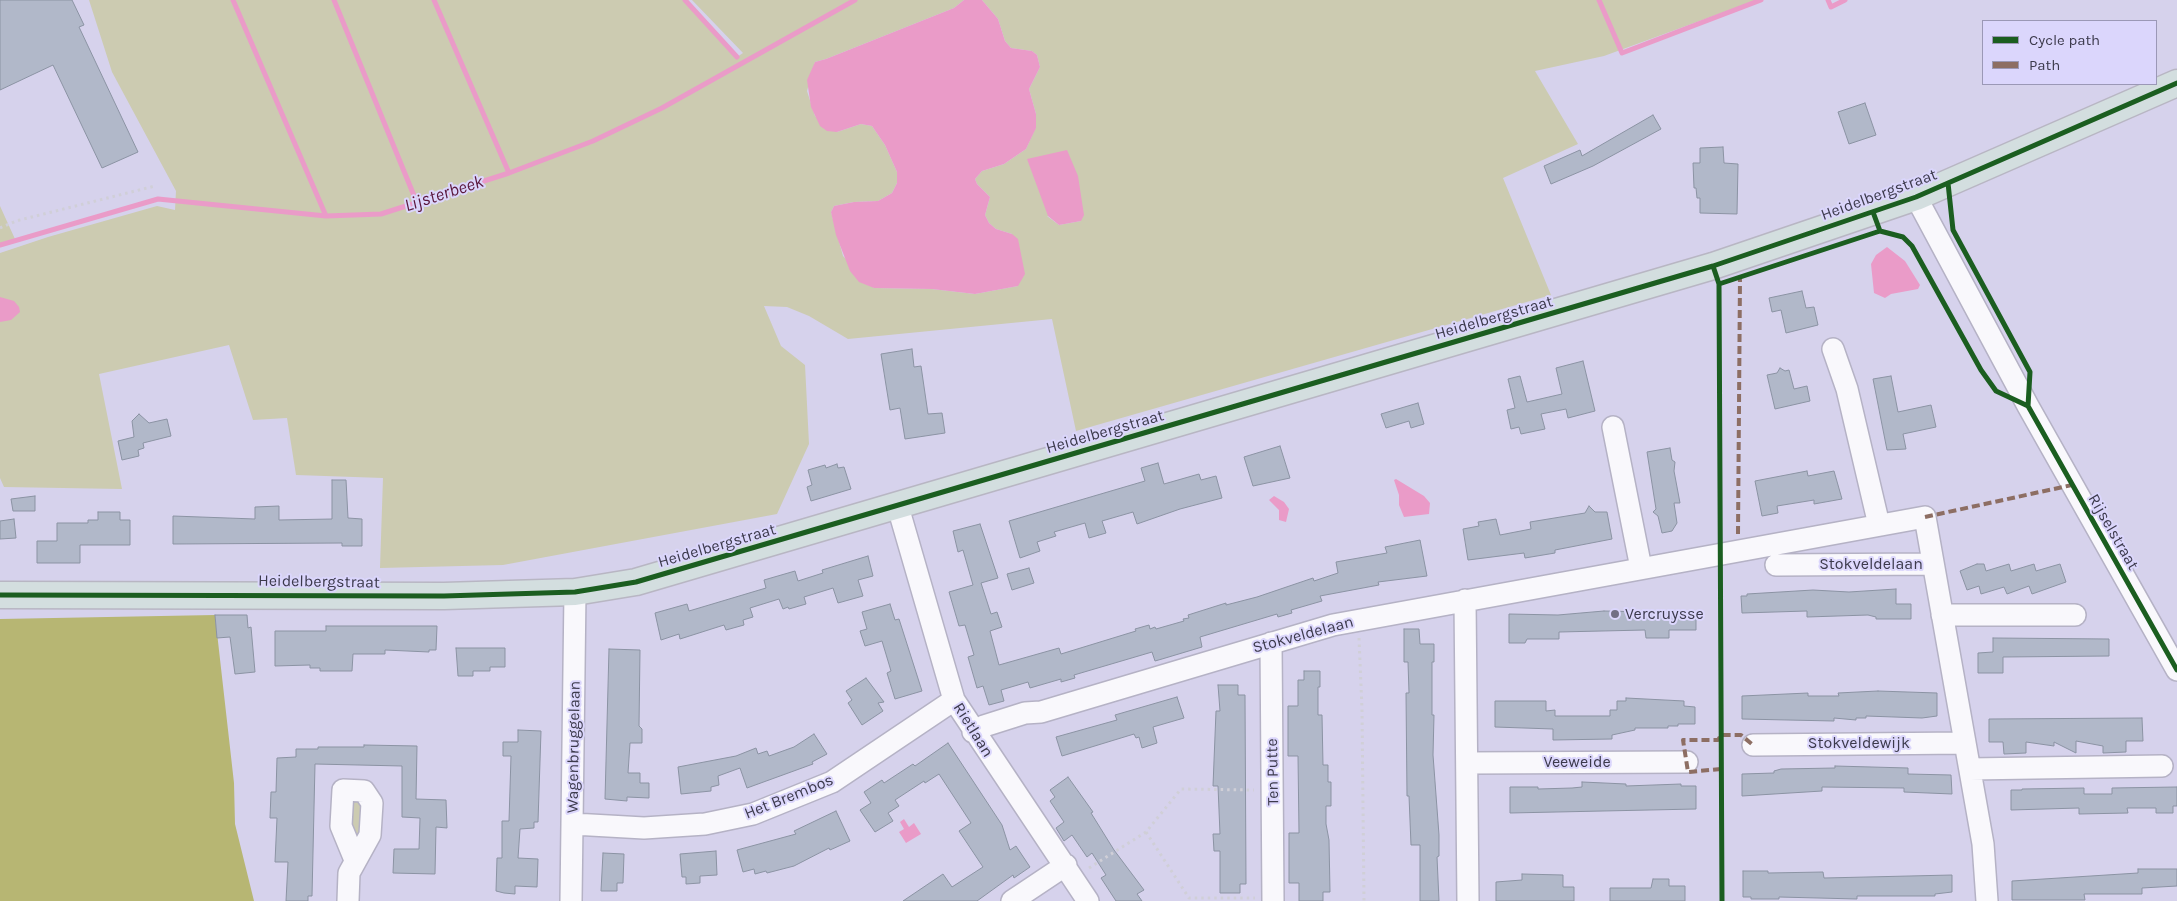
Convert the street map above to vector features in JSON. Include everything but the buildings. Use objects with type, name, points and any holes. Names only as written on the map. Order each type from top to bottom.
[{"type":"main road","name":"Heidelbergstraat","points":[[0,595],[444,596],[575,592],[636,582],[898,507],[1713,266],[1916,197],[2177,83]]},
{"type":"street","name":"Rijselstraat","points":[[1916,197],[2024,398],[2177,670]]},
{"type":"street","points":[[1833,348],[1846,389],[1879,525]]},
{"type":"street","points":[[1613,428],[1641,568]]},
{"type":"street","name":"Rietlaan","points":[[898,507],[954,700],[973,732],[1088,901]]},
{"type":"street","name":"Stokveldelaan","points":[[973,732],[984,726],[1025,713],[1040,712],[1271,643],[1358,620],[1879,525],[1925,517],[1933,564],[1776,565]]},
{"type":"street","points":[[1933,564],[1983,844],[1987,901]]},
{"type":"street","name":"Wagenbruggelaan","points":[[571,901],[575,592]]},
{"type":"street","points":[[1465,600],[1468,901]]},
{"type":"street","points":[[1942,615],[2075,615]]},
{"type":"street","name":"Ten Putte","points":[[1271,643],[1273,899]]},
{"type":"street","name":"Het Brembos","points":[[573,824],[644,828],[705,824],[753,814],[832,782],[954,700]]},
{"type":"street","name":"Stokveldewijk","points":[[1753,744],[1965,743]]},
{"type":"street","name":"Veeweide","points":[[1467,763],[1687,762]]},
{"type":"street","points":[[1970,768],[2162,766]]},
{"type":"street","points":[[348,901],[349,873],[355,860]]},
{"type":"street","points":[[1012,901],[1069,872]]},
{"type":"path","points":[[0,228],[16,221],[155,186]]},
{"type":"path","points":[[1358,620],[1362,709],[1364,901]]},
{"type":"path","points":[[1069,872],[1146,832],[1181,789],[1273,790]]},
{"type":"path","points":[[1146,832],[1189,898],[1273,899]]},
{"type":"green space","points":[[89,0],[685,0],[737,57],[743,53],[692,0],[964,0],[954,8],[815,62],[807,91],[815,116],[837,132],[861,124],[872,126],[885,145],[897,172],[897,183],[892,193],[878,201],[854,202],[834,206],[831,212],[843,256],[874,288],[932,289],[975,294],[1018,286],[1012,234],[996,229],[989,223],[985,215],[990,197],[977,184],[975,179],[982,171],[1004,164],[1026,149],[1036,127],[1036,114],[1029,89],[1040,67],[1037,55],[1032,51],[1011,48],[1005,41],[998,19],[982,0],[1757,0],[1604,56],[1535,71],[1578,144],[1503,178],[1551,295],[1076,431],[1052,319],[848,339],[809,316],[787,307],[764,306],[781,346],[805,365],[809,444],[777,514],[503,565],[380,568],[383,478],[296,475],[287,418],[253,420],[229,345],[99,374],[122,489],[4,487],[0,478],[0,253],[48,237],[157,206],[175,210],[176,191],[112,72]],"holes":[[[1047,216],[1081,221],[1059,225]]]},
{"type":"green space","points":[[0,206],[15,239],[0,245]]},
{"type":"green space","points":[[363,799],[361,834],[353,833],[348,801]]},
{"type":"shaded area","points":[[964,0],[982,0],[998,19],[1005,41],[1011,48],[1032,51],[1037,55],[1040,67],[1029,89],[1036,114],[1036,128],[1026,149],[1004,164],[982,171],[975,179],[977,184],[990,197],[985,215],[989,223],[996,229],[1012,234],[1018,239],[1025,274],[1018,286],[975,294],[932,289],[874,288],[859,282],[850,271],[836,235],[831,212],[834,206],[854,202],[878,201],[892,193],[897,183],[897,172],[885,145],[872,126],[861,124],[837,132],[827,131],[820,126],[811,107],[807,80],[815,62],[954,8]]},
{"type":"shaded area","points":[[1067,150],[1078,176],[1084,215],[1081,221],[1059,225],[1048,216],[1027,159]]},
{"type":"shaded area","points":[[1887,247],[1905,261],[1920,285],[1918,289],[1891,294],[1885,298],[1874,293],[1871,264],[1876,255]]},
{"type":"shaded area","points":[[0,297],[14,301],[19,307],[20,312],[11,320],[0,322]]},
{"type":"shaded area","points":[[1396,479],[1424,496],[1430,503],[1429,514],[1404,517],[1399,505],[1399,495],[1394,480]]},
{"type":"shaded area","points":[[1274,496],[1284,502],[1289,509],[1286,522],[1279,520],[1279,510],[1269,500]]},
{"type":"shaded area","points":[[215,615],[234,783],[235,824],[254,901],[0,901],[0,619]]},
{"type":"shaded area","points":[[904,819],[909,827],[914,823],[921,834],[906,843],[899,832],[904,829],[900,822]]},
{"type":"waterway","points":[[233,0],[326,216]]},
{"type":"waterway","points":[[334,0],[417,203]]},
{"type":"waterway","points":[[434,0],[509,173]]},
{"type":"waterway","points":[[685,0],[737,57]]},
{"type":"waterway","name":"Lijsterbeek","points":[[0,245],[158,199],[326,216],[381,214],[509,173],[593,141],[662,108],[855,0]]},
{"type":"waterway","points":[[1599,0],[1622,53],[1761,0]]},
{"type":"waterway","points":[[1828,0],[1831,7],[1845,0]]},
{"type":"marked path","points":[[1738,534],[1740,277]]},
{"type":"marked path","points":[[1925,517],[2072,485]]},
{"type":"marked path","points":[[1721,769],[1688,772],[1683,740],[1718,740],[1721,735],[1741,735],[1753,745]]},
{"type":"cycle path","points":[[0,595],[444,596],[575,592],[636,582],[1713,266],[1916,197],[2177,83]]},
{"type":"cycle path","points":[[1948,183],[1953,230],[2030,372],[2028,406]]},
{"type":"cycle path","points":[[1719,284],[1880,231],[1873,212]]},
{"type":"cycle path","points":[[1880,231],[1903,237],[1912,246],[1981,370],[1996,391],[2028,406]]},
{"type":"cycle path","points":[[1713,266],[1719,284],[1722,901]]},
{"type":"cycle path","points":[[2028,406],[2177,670]]},
{"type":"place","name":"Vercruysse","points":[[1615,614]]}]
